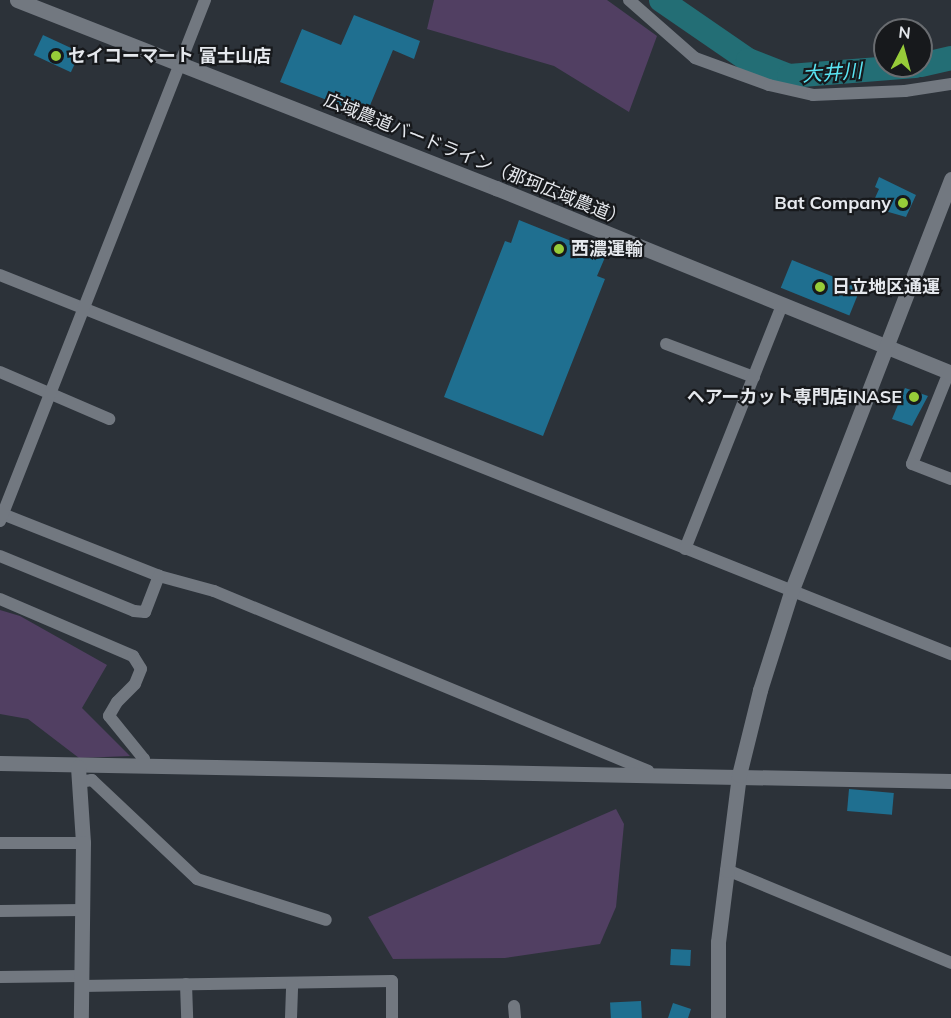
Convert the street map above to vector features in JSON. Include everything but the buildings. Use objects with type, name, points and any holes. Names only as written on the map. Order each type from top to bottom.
[{"type":"street","name":"広域農道バードライン（那珂広域農道）","points":[[17,0],[950,373]]},
{"type":"street","points":[[205,0],[1,516],[159,576],[214,591],[633,768],[655,773]]},
{"type":"street","points":[[629,0],[695,57],[769,86],[813,95],[905,91],[951,84]]},
{"type":"street","points":[[718,1018],[718,942],[727,870],[740,775],[760,690],[791,592],[889,348],[951,179]]},
{"type":"street","points":[[0,275],[951,654]]},
{"type":"street","points":[[685,549],[782,305]]},
{"type":"street","points":[[666,344],[754,377]]},
{"type":"street","points":[[0,372],[50,392],[57,399],[109,418]]},
{"type":"street","points":[[950,373],[912,464],[951,479]]},
{"type":"street","points":[[0,556],[134,611],[145,612],[159,576]]},
{"type":"street","points":[[0,599],[133,656],[141,669],[135,684],[117,702],[109,716],[144,759],[144,764]]},
{"type":"street","points":[[0,763],[78,766],[144,764],[655,773],[951,781]]},
{"type":"street","points":[[78,766],[83,843],[81,1018]]},
{"type":"street","points":[[80,782],[92,780],[197,879],[326,920]]},
{"type":"street","points":[[0,843],[83,843]]},
{"type":"street","points":[[727,870],[951,963]]},
{"type":"street","points":[[0,911],[82,910]]},
{"type":"street","points":[[0,977],[186,984],[392,981],[393,1018]]},
{"type":"street","points":[[291,1018],[292,983]]},
{"type":"street","points":[[186,984],[187,1018]]},
{"type":"shaded area","points":[[434,0],[607,0],[657,36],[629,112],[554,66],[427,29]]},
{"type":"shaded area","points":[[0,610],[20,616],[107,665],[82,708],[130,756],[79,758],[28,719],[0,714]]},
{"type":"shaded area","points":[[616,809],[624,824],[616,907],[600,944],[505,958],[393,959],[368,917]]},
{"type":"waterway","name":"大井川","points":[[661,0],[748,60],[789,76],[873,69]]},
{"type":"waterway","name":"大井川","points":[[933,62],[951,58]]},
{"type":"place","name":"セイコーマート 富士山店","points":[[56,56]]},
{"type":"place","name":"Bat Company","points":[[903,203]]},
{"type":"place","name":"西濃運輸","points":[[559,249]]},
{"type":"place","name":"日立地区通運","points":[[820,287]]},
{"type":"place","name":"ヘアーカット専門店INASE","points":[[914,397]]}]
